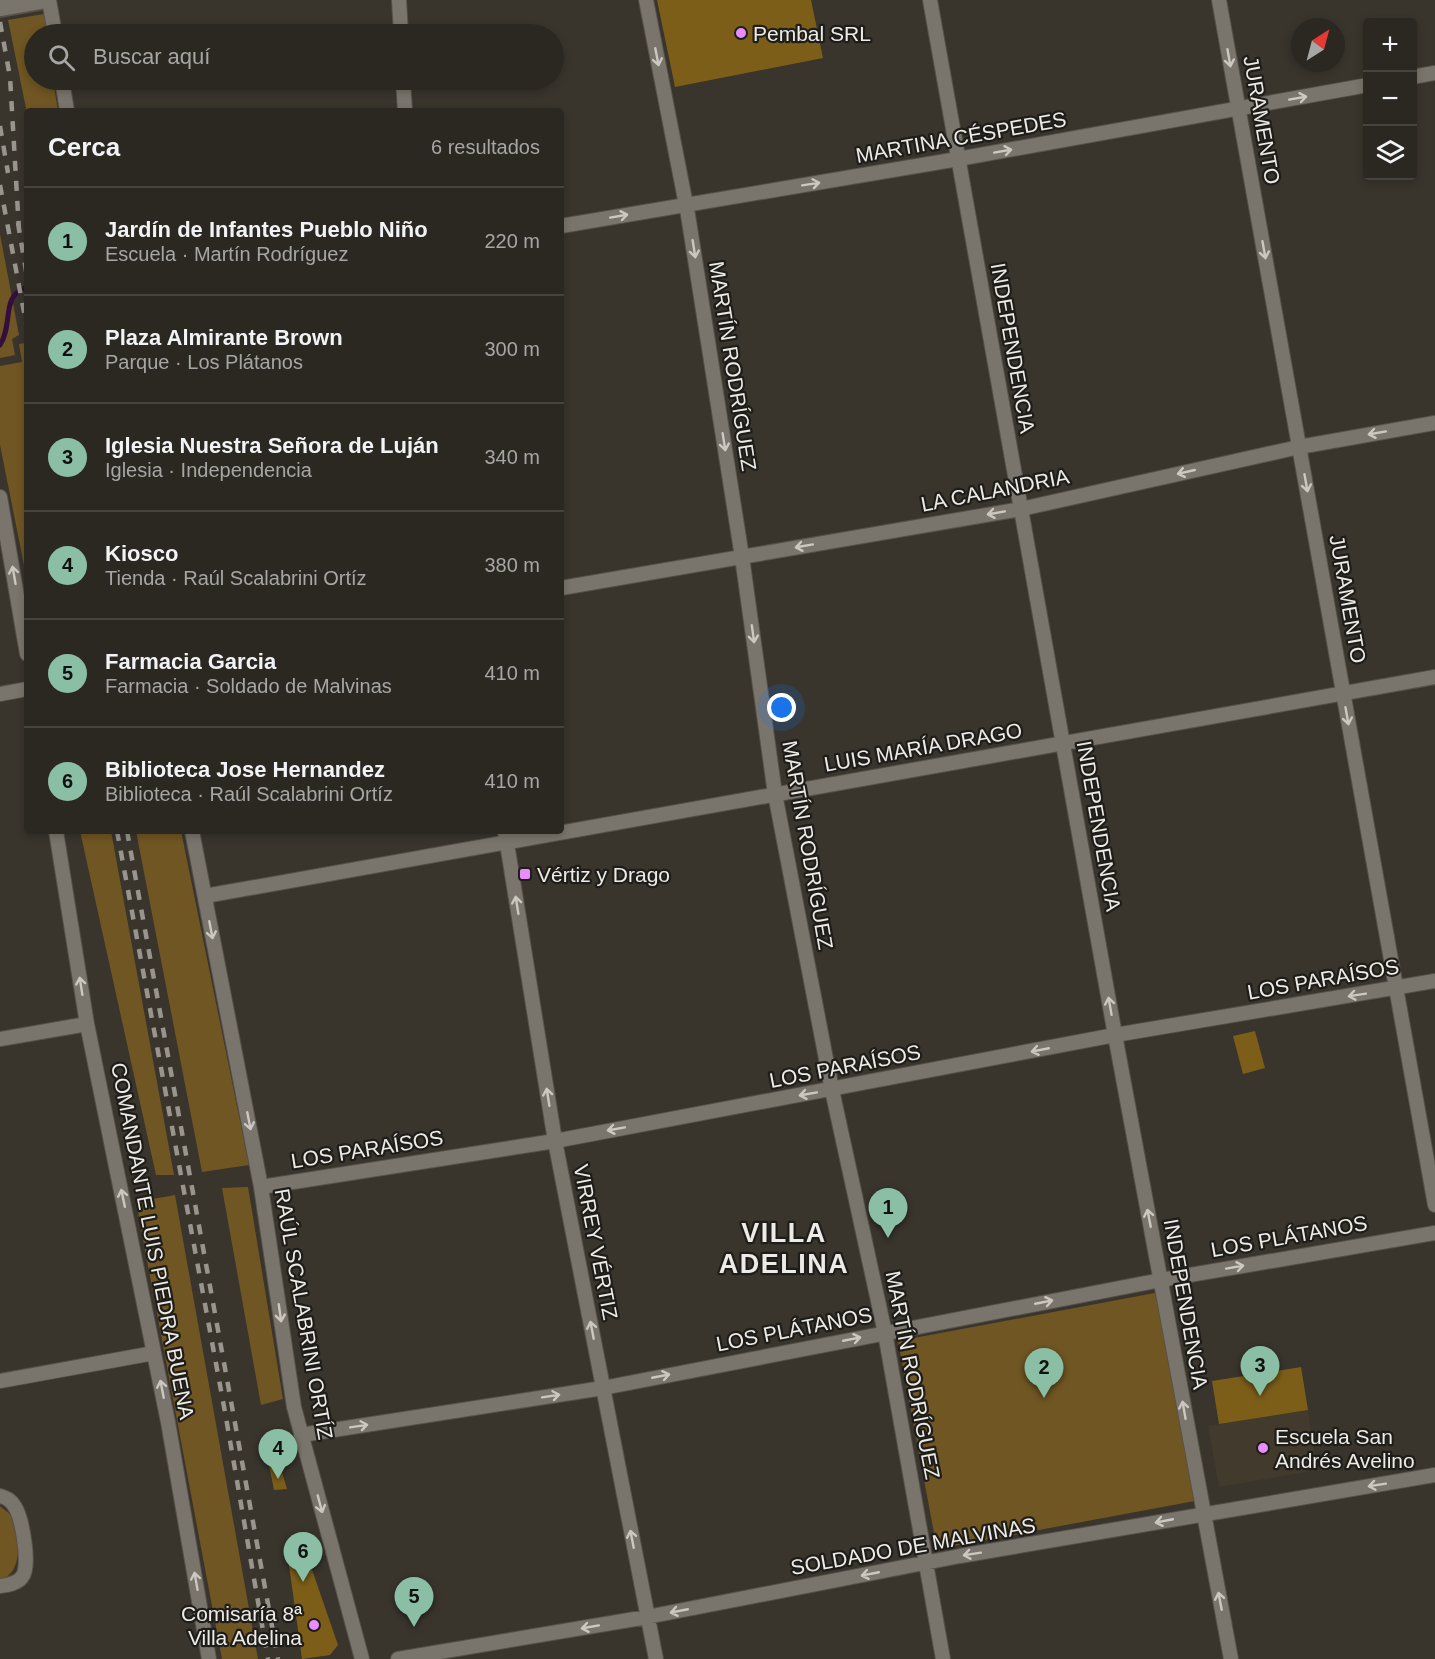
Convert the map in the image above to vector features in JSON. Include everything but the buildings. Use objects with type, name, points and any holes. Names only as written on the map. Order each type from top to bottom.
[{"type":"street","points":[[0,8],[47,0],[53,24]]},
{"type":"street","points":[[399,0],[400,24]]},
{"type":"street","name":"MARTÍN RODRÍGUEZ","points":[[646,0],[686,205],[742,557],[775,794],[832,1090],[885,1333],[944,1659]]},
{"type":"street","name":"INDEPENDENCIA","points":[[930,0],[1115,1035],[1231,1659]]},
{"type":"street","name":"JURAMENTO","points":[[1219,0],[1435,1205]]},
{"type":"street","points":[[1417,76],[1435,73]]},
{"type":"street","name":"MARTINA CÉSPEDES","points":[[564,225],[958,159],[1363,86]]},
{"type":"street","points":[[64,90],[67,108]]},
{"type":"street","points":[[404,90],[405,108]]},
{"type":"street","name":"LA CALANDRIA","points":[[564,587],[1021,509],[1299,447],[1435,423]]},
{"type":"street","points":[[0,496],[24,636]]},
{"type":"street","name":"LUIS MARÍA DRAGO","points":[[564,827],[775,794],[1435,677]]},
{"type":"street","points":[[0,694],[24,690]]},
{"type":"street","name":"COMANDANTE LUIS PIEDRA BUENA","points":[[56,834],[87,1024],[154,1353],[209,1659]]},
{"type":"street","name":"RAÚL SCALABRINI ORTÍZ","points":[[193,834],[261,1187],[294,1407],[362,1659]]},
{"type":"street","name":"LUIS MARÍA DRAGO","points":[[205,896],[506,836]]},
{"type":"street","name":"VIRREY VÉRTIZ","points":[[506,836],[555,1141],[656,1659]]},
{"type":"street","name":"LOS PARAÍSOS","points":[[261,1187],[555,1141],[1115,1035],[1435,981]]},
{"type":"street","points":[[0,1040],[87,1024]]},
{"type":"street","name":"LOS PLÁTANOS","points":[[301,1435],[603,1388],[1161,1280],[1435,1233]]},
{"type":"street","points":[[0,1381],[154,1353]]},
{"type":"street","name":"SOLDADO DE MALVINAS","points":[[399,1659],[647,1617],[928,1563],[1435,1475]]},
{"type":"street","points":[[0,1496],[9,1499],[16,1509],[28,1563],[22,1577],[12,1584],[0,1586]]},
{"type":"shaded area","points":[[44,14],[46,24],[24,24],[24,90],[55,90],[58,108],[26,108],[8,20]]},
{"type":"shaded area","points":[[0,234],[19,335],[12,339],[15,355],[0,358]]},
{"type":"shaded area","points":[[24,343],[24,565],[0,445],[0,366],[22,362],[19,344]]},
{"type":"shaded area","points":[[81,834],[112,834],[174,1175],[156,1175]]},
{"type":"shaded area","points":[[137,834],[182,834],[249,1165],[202,1172]]},
{"type":"shaded area","points":[[248,1187],[283,1399],[261,1405],[222,1188]]},
{"type":"shaded area","points":[[175,1195],[258,1659],[222,1659],[136,1202]]},
{"type":"shaded area","points":[[1160,1292],[1200,1500],[937,1549],[898,1341]]},
{"type":"shaded area","name":"Escuela San Andrés Avelino","points":[[1308,1410],[1317,1470],[1219,1487],[1208,1426]]},
{"type":"shaded area","points":[[0,1506],[10,1515],[14,1523],[18,1552],[13,1570],[8,1576],[0,1579]]},
{"type":"waterway","points":[[0,345],[4,337],[10,304],[13,297],[24,288]]},
{"type":"railway","points":[[0,22],[10,77],[19,230]]},
{"type":"railway","points":[[0,126],[8,173]]},
{"type":"railway","points":[[0,185],[24,312]]},
{"type":"railway","points":[[18,223],[24,259]]},
{"type":"railway","points":[[118,834],[225,1412],[268,1659]]},
{"type":"railway","points":[[128,834],[278,1659]]},
{"type":"place","name":"Pembal SRL","points":[[741,33]]},
{"type":"place","name":"Vértiz y Drago","points":[[525,874]]},
{"type":"place","name":"Jardín de Infantes Pueblo Niño","points":[[888,1238]]},
{"type":"place","name":"Iglesia Nuestra Señora de Luján","points":[[1260,1396]]},
{"type":"place","name":"Plaza Almirante Brown","points":[[1044,1398]]},
{"type":"place","name":"Escuela San Andrés Avelino","points":[[1263,1448]]},
{"type":"place","name":"Kiosco","points":[[278,1479]]},
{"type":"place","name":"Biblioteca Jose Hernandez","points":[[303,1582]]},
{"type":"place","name":"Comisaría 8ª Villa Adelina","points":[[314,1625]]},
{"type":"place","name":"Farmacia Garcia","points":[[414,1627]]},
{"type":"district","name":"VILLA ADELINA","points":[[784,1248]]}]
